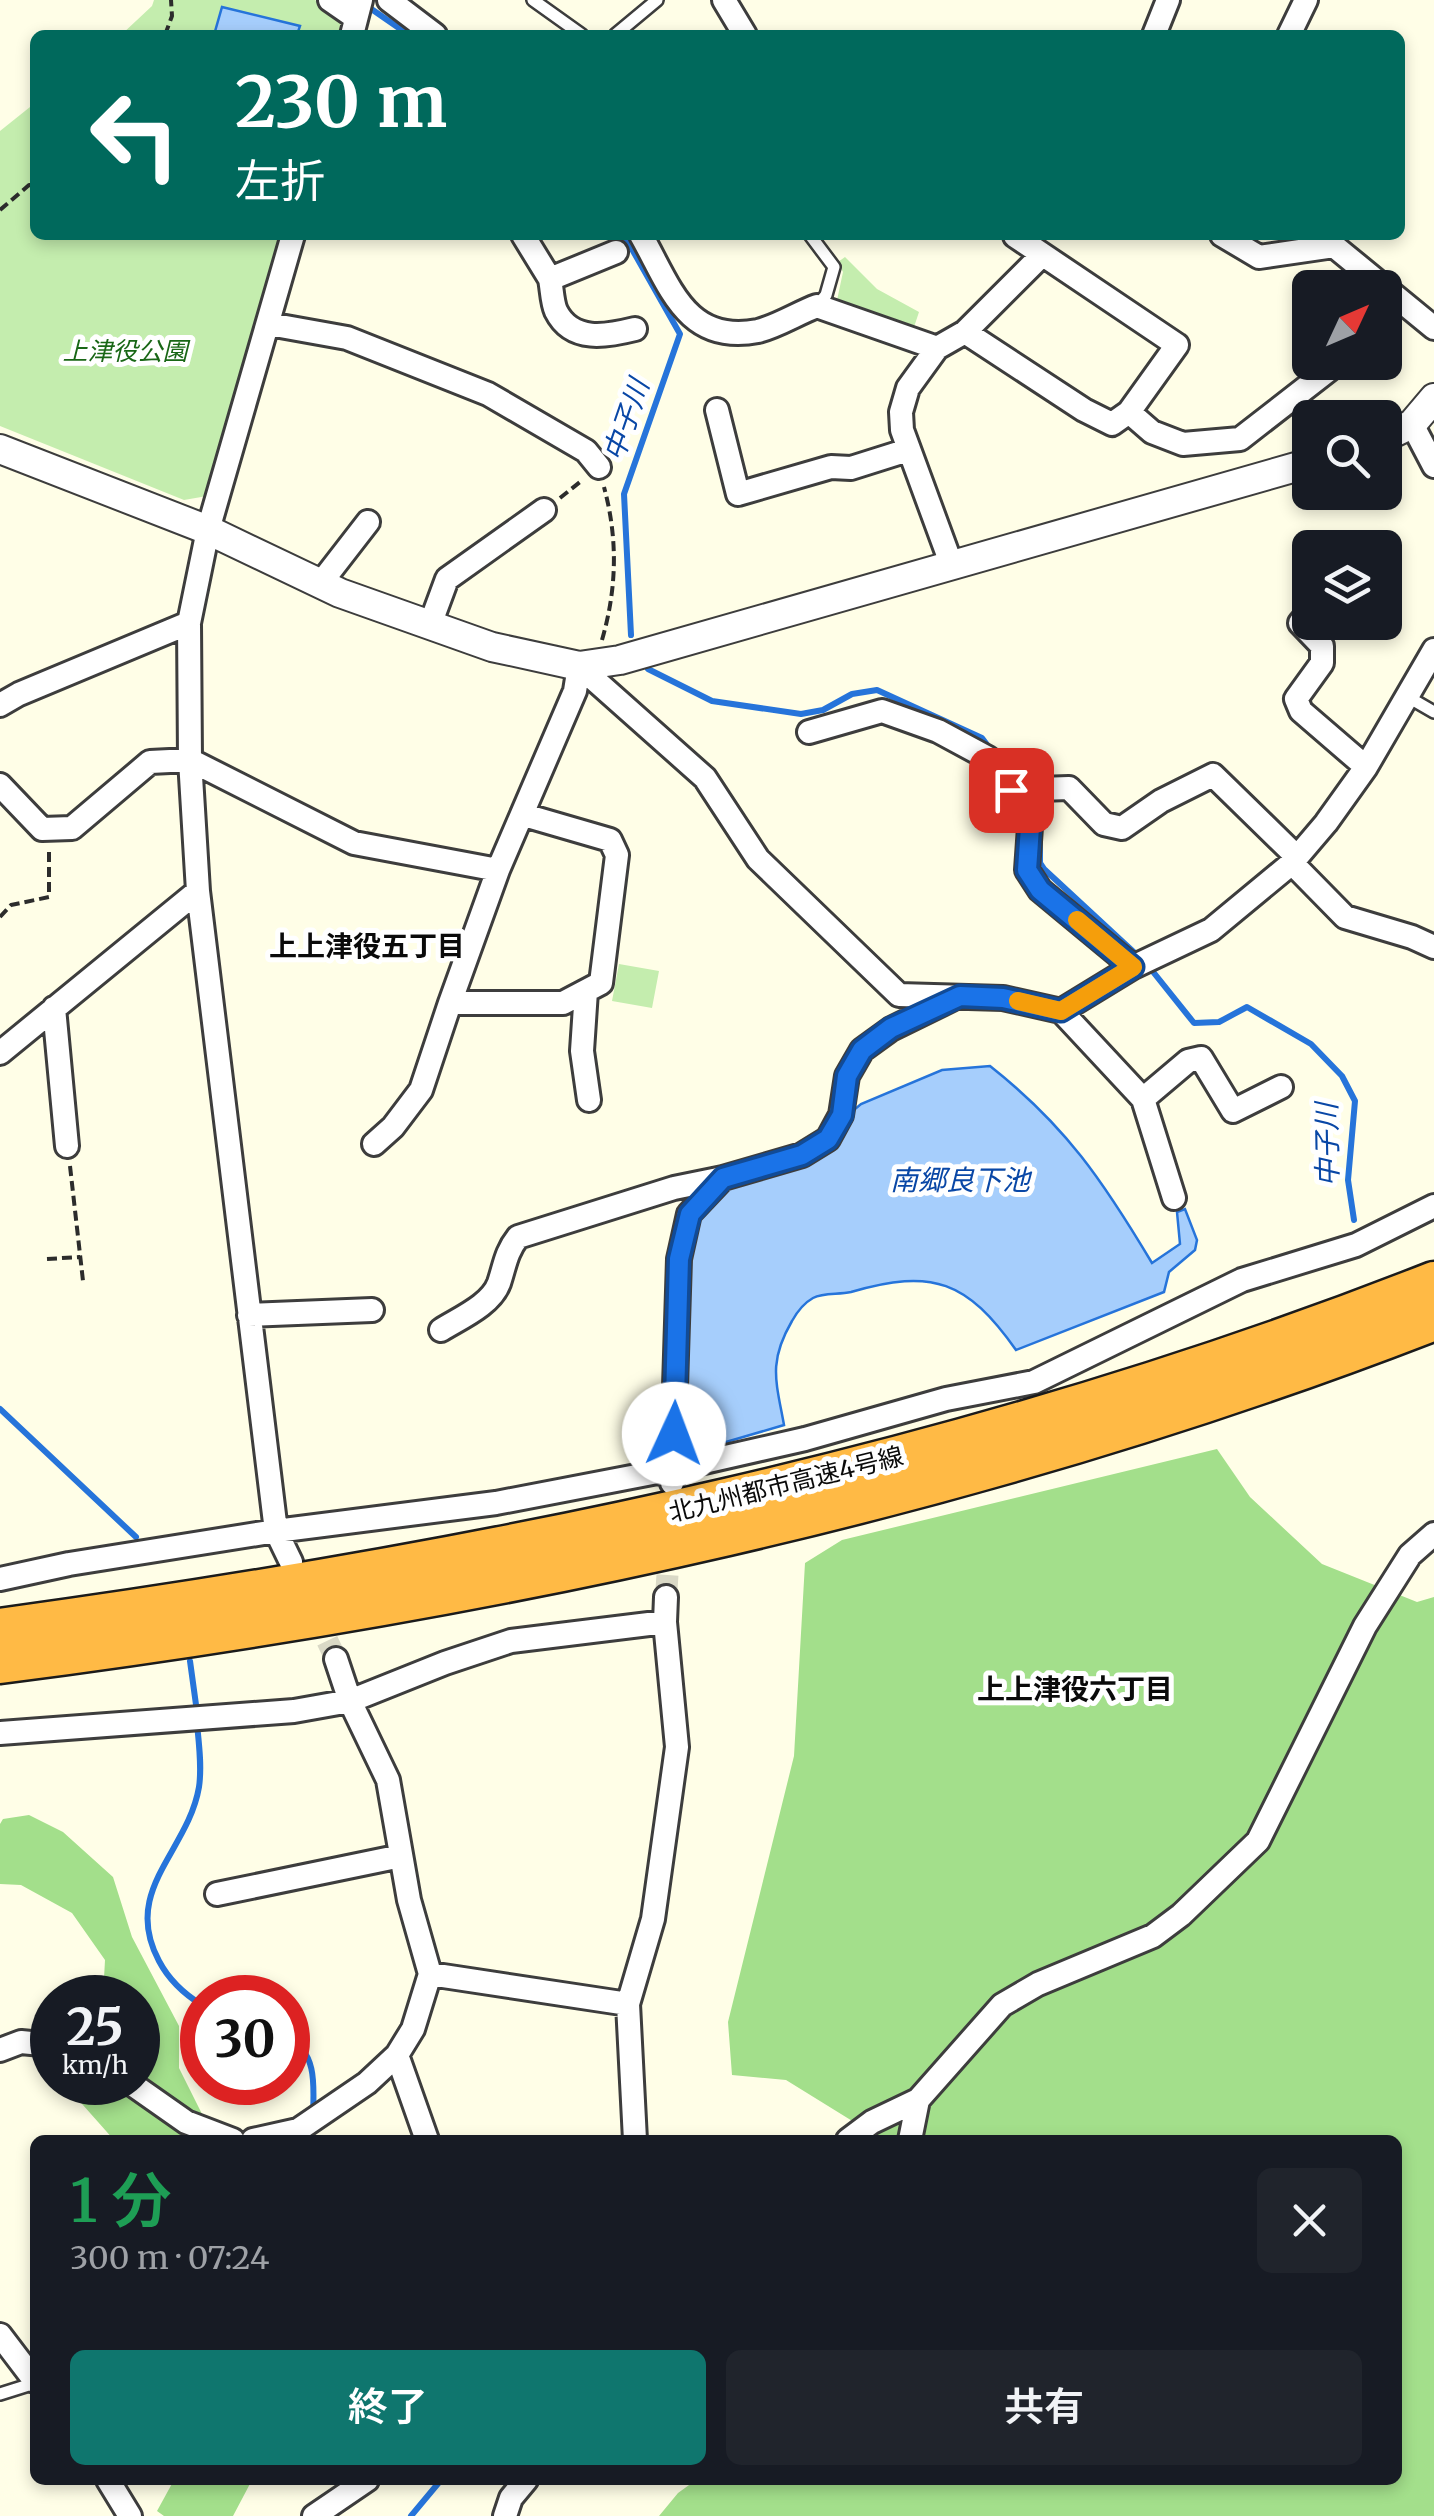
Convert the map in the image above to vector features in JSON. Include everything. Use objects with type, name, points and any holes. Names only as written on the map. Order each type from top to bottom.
[{"type":"highway","name":"北九州都市高速4号線","points":[[0,1629],[350,1576],[518,1546],[744,1496],[1010,1427],[1156,1382],[1434,1282]]},
{"type":"highway","name":"北九州都市高速4号線","points":[[0,1663],[363,1611],[700,1542],[1022,1460],[1202,1405],[1434,1320]]},
{"type":"street","points":[[330,0],[357,16]]},
{"type":"street","points":[[388,0],[428,30]]},
{"type":"street","points":[[724,0],[742,30]]},
{"type":"street","points":[[1156,30],[1168,0]]},
{"type":"street","points":[[1291,30],[1306,0]]},
{"type":"street","points":[[291,1562],[276,1532],[198,892],[190,760],[189,623],[208,530],[292,240]]},
{"type":"street","points":[[526,240],[550,279],[556,311],[572,329],[599,338],[635,329]]},
{"type":"street","points":[[644,240],[682,307],[696,322],[726,334],[762,330],[817,306],[936,348]]},
{"type":"street","points":[[965,332],[1112,424],[1129,412],[1177,345],[1019,240]]},
{"type":"street","points":[[1230,240],[1259,257],[1331,240],[1434,328]]},
{"type":"street","points":[[550,279],[616,252]]},
{"type":"street","points":[[952,566],[908,450],[901,412],[908,388],[936,348],[965,332],[1041,256]]},
{"type":"street","points":[[269,324],[348,338],[488,394],[586,451],[599,467]]},
{"type":"street","points":[[1129,412],[1152,432],[1183,444],[1240,439],[1316,380]]},
{"type":"street","points":[[1402,429],[1412,424],[1434,398]]},
{"type":"street","points":[[717,410],[738,494],[832,468],[851,468],[908,450]]},
{"type":"street","points":[[1412,424],[1434,466]]},
{"type":"street","points":[[0,448],[208,530],[320,584],[430,625],[492,647],[587,665],[620,660],[1292,468]]},
{"type":"street","points":[[430,625],[447,578],[544,510]]},
{"type":"street","points":[[320,584],[368,522]]},
{"type":"street","points":[[0,705],[189,623]]},
{"type":"street","points":[[1316,640],[1322,646],[1322,662],[1296,699],[1301,711],[1366,767]]},
{"type":"street","points":[[1061,1011],[1133,967],[1210,930],[1294,860],[1366,767],[1434,650]]},
{"type":"street","points":[[374,1144],[421,1090],[498,870],[587,665]]},
{"type":"street","points":[[587,665],[705,778],[758,859],[899,995],[1003,998],[1061,1011],[1143,1099],[1174,1198]]},
{"type":"street","points":[[810,732],[882,711],[938,730],[988,758],[1011,790],[1030,827],[1027,870],[1040,890],[1133,967]]},
{"type":"street","points":[[0,785],[42,830],[72,828],[150,762],[190,760],[354,843],[498,870]]},
{"type":"street","points":[[1011,790],[1069,788],[1104,824],[1122,828],[1161,801],[1213,775],[1346,917],[1434,947]]},
{"type":"street","points":[[450,1002],[563,1003],[601,983],[617,855],[610,840],[524,815]]},
{"type":"street","points":[[0,1053],[198,892]]},
{"type":"street","points":[[586,991],[582,1051],[589,1100]]},
{"type":"street","points":[[441,1330],[476,1309],[498,1287],[506,1253],[518,1237],[674,1188],[802,1155],[828,1139],[842,1115],[847,1076],[862,1050],[891,1028],[960,996]]},
{"type":"street","points":[[54,1008],[67,1146]]},
{"type":"street","points":[[1143,1099],[1188,1061],[1202,1058],[1233,1111],[1281,1086]]},
{"type":"street","points":[[673,1476],[679,1259],[690,1214],[723,1178]]},
{"type":"street","points":[[0,1580],[69,1564],[276,1532],[673,1476],[946,1399],[1034,1382],[1242,1280],[1356,1245],[1434,1206]]},
{"type":"street","points":[[249,1315],[372,1310]]},
{"type":"street","points":[[855,2135],[918,2100],[1002,2006],[1038,1984],[1153,1936],[1258,1841],[1364,1626],[1410,1555],[1434,1534]]},
{"type":"street","points":[[635,2135],[628,2004],[653,1919],[678,1747],[666,1597]]},
{"type":"street","points":[[0,1733],[294,1711],[350,1700],[511,1641],[665,1622]]},
{"type":"street","points":[[301,2131],[368,2084],[397,2055],[413,2030],[430,1974],[409,1900],[388,1780],[350,1700],[336,1659]]},
{"type":"street","points":[[217,1894],[402,1856]]},
{"type":"street","points":[[430,1974],[628,2004]]},
{"type":"street","points":[[0,2050],[30,2043]]},
{"type":"street","points":[[397,2055],[425,2135]]},
{"type":"street","points":[[911,2135],[918,2100]]},
{"type":"street","points":[[160,2104],[186,2122],[220,2135]]},
{"type":"street","points":[[0,2335],[30,2375]]},
{"type":"street","points":[[111,2485],[130,2516]]},
{"type":"street","points":[[314,2516],[359,2485]]},
{"type":"street","points":[[505,2516],[510,2498],[522,2485]]},
{"type":"lane","points":[[533,0],[575,30]]},
{"type":"lane","points":[[621,30],[656,0]]},
{"type":"lane","points":[[814,240],[834,267],[826,295],[817,306]]},
{"type":"lane","points":[[1408,697],[1434,712]]},
{"type":"lane","points":[[0,2394],[30,2384]]},
{"type":"path","points":[[168,30],[171,0]]},
{"type":"path","points":[[0,210],[30,187]]},
{"type":"path","points":[[544,510],[599,467],[616,562],[612,606],[587,665]]},
{"type":"path","points":[[0,917],[11,905],[49,897],[49,829]]},
{"type":"path","points":[[67,1146],[83,1281]]},
{"type":"path","points":[[47,1260],[80,1257]]},
{"type":"green space","points":[[154,0],[315,0],[341,23],[339,30],[126,30]]},
{"type":"green space","name":"上津役公園","points":[[30,107],[30,240],[280,240],[207,496],[184,500],[0,426],[0,131]]},
{"type":"green space","points":[[845,257],[877,289],[919,312],[911,336],[836,305],[843,272],[838,262]]},
{"type":"green space","points":[[619,964],[659,971],[652,1008],[612,1001]]},
{"type":"green space","points":[[1217,1449],[1250,1497],[1322,1564],[1417,1602],[1434,1597],[1434,2516],[659,2516],[689,2485],[1402,2485],[1402,2135],[875,2135],[786,2080],[732,2075],[728,2022],[794,1756],[805,1563],[842,1540]]},
{"type":"green space","points":[[29,1815],[63,1832],[113,1877],[132,1937],[152,1975],[104,1975],[105,1960],[72,1913],[21,1885],[0,1884],[3,1819]]},
{"type":"green space","points":[[160,1990],[179,2026],[180,2105],[198,2105],[212,2135],[110,2135],[83,2105],[160,2105]]},
{"type":"green space","points":[[171,2485],[249,2485],[233,2516],[164,2516],[157,2511]]},
{"type":"water","points":[[222,7],[300,26],[299,30],[215,30]]},
{"type":"water","name":"南郷良下池","points":[[990,1066],[1017,1088],[1081,1156],[1152,1263],[1180,1244],[1177,1212],[1185,1209],[1197,1240],[1195,1250],[1169,1272],[1164,1292],[1016,1350],[981,1308],[946,1286],[904,1281],[817,1296],[796,1314],[779,1348],[776,1372],[784,1425],[709,1447],[687,1406],[683,1332],[688,1252],[701,1216],[720,1190],[818,1156],[861,1104],[942,1070]]},
{"type":"waterway","name":"中子川","points":[[367,6],[402,30]]},
{"type":"waterway","name":"中子川","points":[[627,240],[680,334],[624,494],[631,635]]},
{"type":"waterway","name":"中子川","points":[[648,669],[712,701],[801,714],[823,710],[852,694],[877,690],[982,738],[991,750]]},
{"type":"waterway","name":"中子川","points":[[1040,841],[1040,863],[1044,869],[1138,956]]},
{"type":"waterway","name":"中子川","points":[[1150,968],[1194,1023],[1219,1022],[1247,1007],[1311,1044],[1342,1076],[1355,1101],[1348,1180],[1354,1220]]},
{"type":"waterway","points":[[0,1409],[136,1537]]},
{"type":"waterway","points":[[190,1661],[197,1712]]},
{"type":"waterway","points":[[180,1988],[159,1961],[149,1936],[148,1913],[152,1892],[193,1810],[199,1787],[197,1724]]},
{"type":"waterway","points":[[310,2064],[313,2114]]},
{"type":"waterway","points":[[411,2516],[437,2485]]},
{"type":"tunnel","points":[[666,1597],[670,1537]]},
{"type":"tunnel","points":[[313,1611],[336,1659]]},
{"type":"slow traffic","points":[[1018,1001],[1061,1011],[1133,967],[1077,920]]},
{"type":"district","name":"上上津役五丁目","points":[[367,946]]},
{"type":"district","name":"上上津役六丁目","points":[[1075,1689]]},
{"type":"route","points":[[674,1434],[679,1259],[690,1214],[723,1178],[802,1155],[828,1139],[842,1115],[847,1076],[862,1050],[891,1028],[960,996],[1003,998],[1061,1011],[1133,967],[1040,890],[1027,870],[1030,827],[1011,790]]}]
